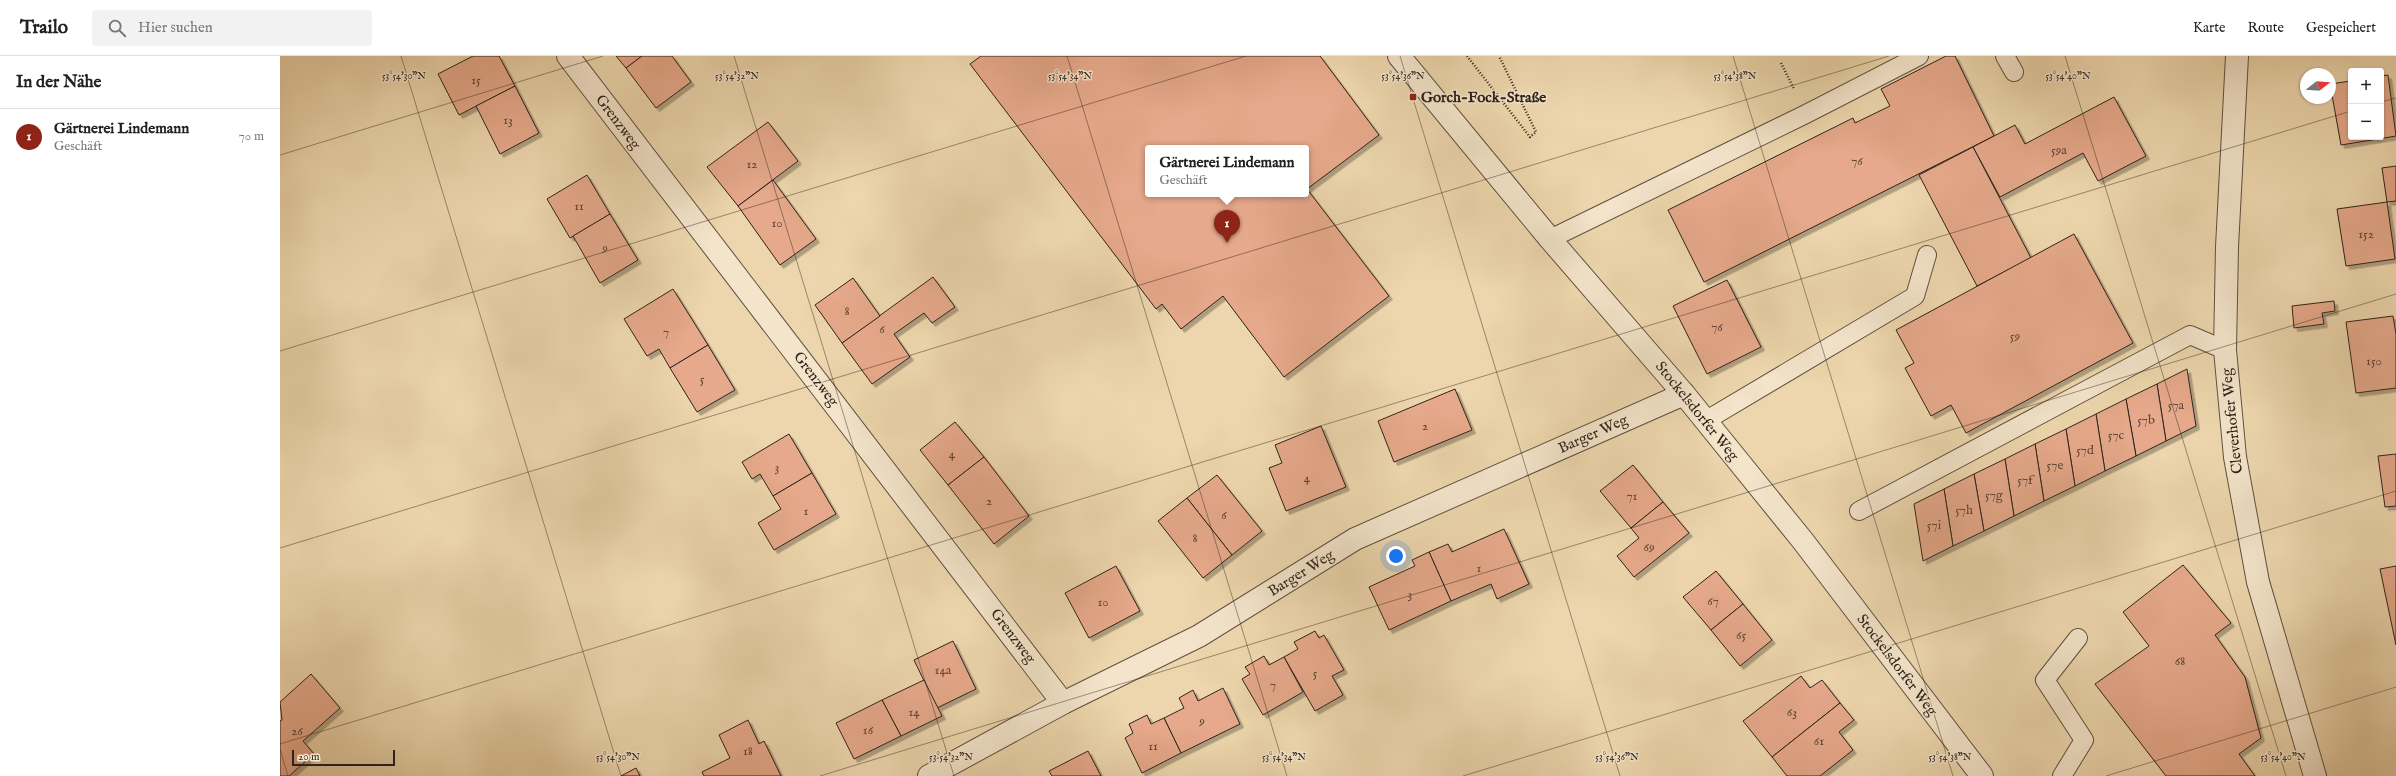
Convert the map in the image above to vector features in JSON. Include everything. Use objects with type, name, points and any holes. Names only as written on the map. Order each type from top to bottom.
[{"type":"street","name":"Grenzweg","points":[[568,56],[1063,703]]},
{"type":"street","name":"Stockelsdorfer Weg","points":[[1399,56],[1550,239],[1684,394],[1803,541],[1982,776]]},
{"type":"street","name":"Cleverhofer Weg","points":[[2237,56],[2227,247],[2225,350],[2235,457],[2258,582],[2315,776]]},
{"type":"street","name":"Barger Weg","points":[[929,776],[1063,703],[1199,636],[1355,539],[1684,394]]},
{"type":"lane","points":[[1550,239],[1806,114],[1919,56]]},
{"type":"lane","points":[[2005,56],[2014,72]]},
{"type":"lane","points":[[1705,421],[1915,296],[1927,255]]},
{"type":"lane","points":[[1859,511],[2190,335],[2225,350]]},
{"type":"lane","points":[[2062,776],[2084,740],[2045,680],[2078,638]]},
{"type":"path","points":[[1467,56],[1530,137],[1536,132],[1499,56]]},
{"type":"building","points":[[473,56],[499,56],[515,86],[459,115],[438,74]]},
{"type":"building","points":[[616,56],[642,56],[626,68]]},
{"type":"building","points":[[642,56],[672,56],[691,82],[656,108],[626,68]]},
{"type":"building","points":[[981,56],[1320,56],[1379,135],[1309,188],[1309,145],[1145,145],[1145,197],[1309,197],[1309,192],[1389,296],[1284,377],[1223,296],[1181,329],[1162,304],[1156,309],[970,64]]},
{"type":"building","points":[[1946,56],[1955,56],[1994,136],[1704,282],[1668,210],[1853,118],[1855,123],[1890,106],[1881,89]]},
{"type":"building","points":[[2388,75],[2396,136],[2384,138],[2384,104],[2384,76]]},
{"type":"building","points":[[2348,81],[2348,140],[2372,140],[2341,145],[2334,104],[2336,104],[2336,83]]},
{"type":"building","points":[[515,86],[539,133],[500,154],[476,106]]},
{"type":"building","points":[[2114,97],[2146,156],[2098,181],[2083,153],[2000,197],[1973,147],[2015,125],[2025,144]]},
{"type":"building","points":[[768,122],[798,161],[738,206],[707,167]]},
{"type":"building","points":[[1973,147],[2031,258],[1977,286],[1919,175]]},
{"type":"building","points":[[2396,166],[2396,201],[2387,202],[2382,168]]},
{"type":"building","points":[[587,175],[610,214],[570,238],[547,199]]},
{"type":"building","points":[[773,180],[816,239],[780,265],[738,206]]},
{"type":"building","points":[[2387,202],[2395,259],[2346,266],[2337,209]]},
{"type":"building","points":[[610,214],[638,260],[600,283],[573,236]]},
{"type":"building","points":[[2074,234],[2133,343],[1966,433],[1951,405],[1931,416],[1905,368],[1914,363],[1896,330]]},
{"type":"building","points":[[933,277],[955,307],[932,323],[924,313],[894,334],[910,357],[872,384],[842,343]]},
{"type":"building","points":[[853,278],[880,316],[842,343],[815,305]]},
{"type":"building","points":[[1727,280],[1761,347],[1707,374],[1673,306]]},
{"type":"building","points":[[673,289],[708,345],[670,368],[659,349],[647,356],[624,319]]},
{"type":"building","points":[[2334,301],[2335,311],[2322,313],[2324,324],[2294,328],[2292,306]]},
{"type":"building","points":[[2393,316],[2396,334],[2396,388],[2356,393],[2346,322]]},
{"type":"building","points":[[708,345],[735,390],[697,412],[670,368]]},
{"type":"building","points":[[2187,369],[2196,426],[2166,441],[2157,384]]},
{"type":"building","points":[[2157,384],[2166,441],[2136,456],[2126,399]]},
{"type":"building","points":[[1455,389],[1472,430],[1394,462],[1378,421]]},
{"type":"building","points":[[2126,399],[2136,456],[2105,471],[2096,414]]},
{"type":"building","points":[[2096,414],[2105,471],[2075,486],[2066,429]]},
{"type":"building","points":[[955,422],[984,457],[948,485],[920,450]]},
{"type":"building","points":[[1321,426],[1346,487],[1286,511],[1269,468],[1282,463],[1275,445]]},
{"type":"building","points":[[2066,429],[2075,486],[2044,501],[2035,444]]},
{"type":"building","points":[[789,434],[812,473],[773,496],[760,474],[752,479],[742,462]]},
{"type":"building","points":[[2035,444],[2044,501],[2014,516],[2005,459]]},
{"type":"building","points":[[2396,454],[2396,506],[2385,507],[2378,456]]},
{"type":"building","points":[[984,457],[1029,516],[994,544],[948,485]]},
{"type":"building","points":[[2005,459],[2014,516],[1984,531],[1974,474]]},
{"type":"building","points":[[1633,465],[1663,502],[1631,528],[1600,491]]},
{"type":"building","points":[[812,473],[836,514],[774,550],[758,523],[781,509],[773,496]]},
{"type":"building","points":[[1974,474],[1984,531],[1953,546],[1944,489]]},
{"type":"building","points":[[1217,475],[1262,531],[1232,555],[1187,498]]},
{"type":"building","points":[[1944,489],[1953,546],[1923,561],[1914,504]]},
{"type":"building","points":[[1187,498],[1232,555],[1203,578],[1158,521]]},
{"type":"building","points":[[1663,502],[1689,533],[1634,577],[1617,556],[1639,538],[1631,528]]},
{"type":"building","points":[[1504,529],[1529,584],[1497,599],[1491,584],[1451,601],[1429,552],[1448,544],[1452,552]]},
{"type":"building","points":[[1429,552],[1451,601],[1389,630],[1369,587],[1415,566],[1412,560]]},
{"type":"building","points":[[2183,565],[2231,623],[2215,635],[2245,677],[2261,738],[2239,754],[2255,776],[2166,776],[2095,684],[2149,646],[2123,612]]},
{"type":"building","points":[[1116,566],[1140,611],[1089,638],[1065,593]]},
{"type":"building","points":[[2396,566],[2396,645],[2380,569]]},
{"type":"building","points":[[1716,571],[1743,604],[1711,630],[1683,597]]},
{"type":"building","points":[[1743,604],[1772,640],[1740,666],[1711,630]]},
{"type":"building","points":[[1315,631],[1319,638],[1324,635],[1344,670],[1332,676],[1343,695],[1315,711],[1284,657],[1298,649],[1294,642]]},
{"type":"building","points":[[953,641],[976,689],[937,708],[914,660]]},
{"type":"building","points":[[1264,656],[1269,665],[1284,657],[1303,692],[1263,715],[1242,679],[1250,674],[1245,667]]},
{"type":"building","points":[[311,674],[340,708],[303,741],[314,754],[289,776],[280,776],[280,721],[282,720],[280,702]]},
{"type":"building","points":[[1801,676],[1810,688],[1822,680],[1840,703],[1772,757],[1743,721]]},
{"type":"building","points":[[924,680],[942,716],[901,736],[882,700]]},
{"type":"building","points":[[1223,688],[1240,724],[1181,753],[1164,718],[1184,708],[1179,698],[1193,690],[1198,701]]},
{"type":"building","points":[[882,700],[901,736],[854,759],[836,723]]},
{"type":"building","points":[[1840,703],[1854,720],[1839,732],[1853,750],[1820,776],[1787,776],[1772,757]]},
{"type":"building","points":[[1147,715],[1151,724],[1164,718],[1181,753],[1142,773],[1125,738],[1133,733],[1129,724]]},
{"type":"building","points":[[748,720],[759,744],[764,741],[781,776],[704,776],[702,772],[730,758],[719,735]]},
{"type":"building","points":[[1088,751],[1101,776],[1052,776],[1049,771]]},
{"type":"building","points":[[636,768],[640,776],[621,776]]},
{"type":"place","name":"Gorch-Fock-Straße","points":[[1413,97]]},
{"type":"place","name":"Gärtnerei Lindemann","points":[[1227,243]]}]
